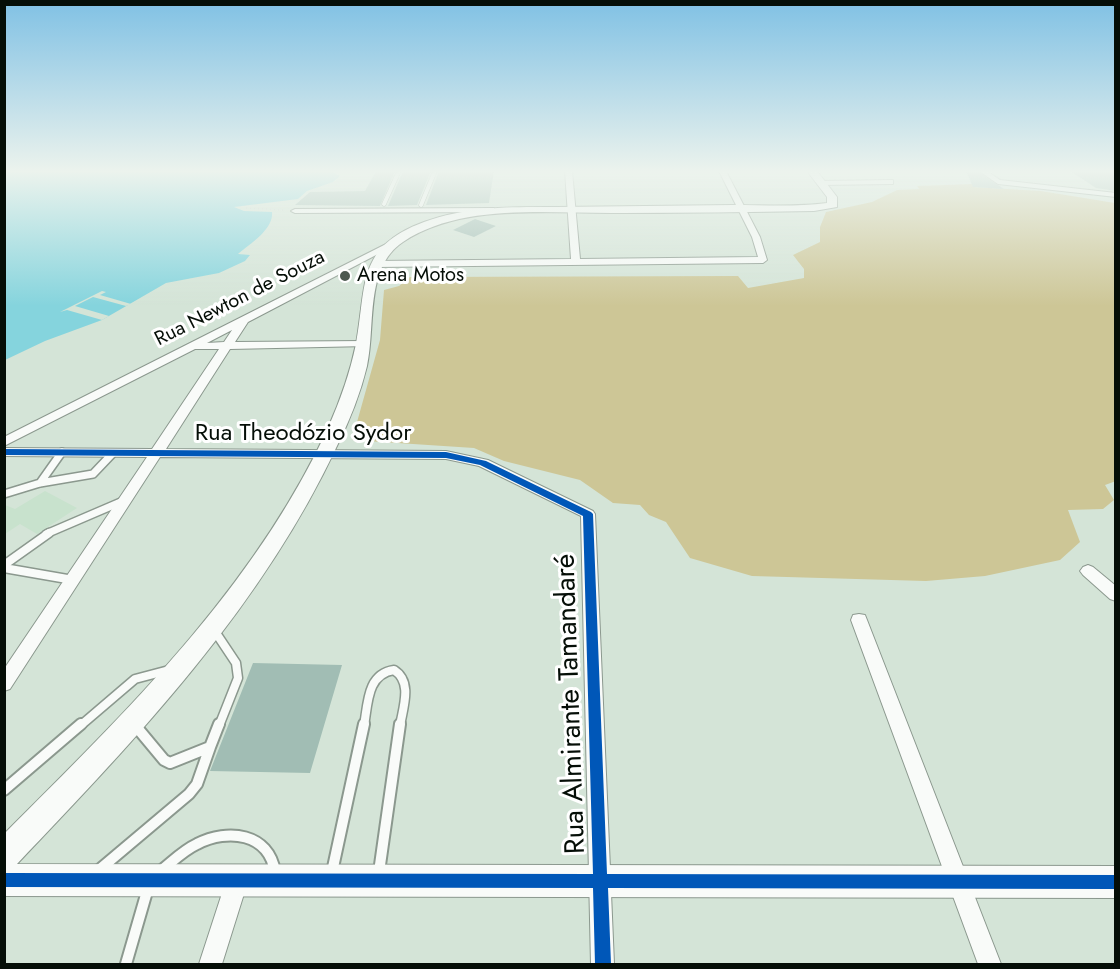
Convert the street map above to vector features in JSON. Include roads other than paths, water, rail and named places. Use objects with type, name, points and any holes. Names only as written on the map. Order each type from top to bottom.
[{"type":"main road","name":"Rua Newton de Souza","points":[[395,243],[447,219],[463,216]]},
{"type":"main road","points":[[4,856],[133,722],[180,668],[209,634],[277,538],[325,454],[348,400],[364,344],[376,264],[395,243]]},
{"type":"main road","points":[[4,880],[1116,882]]},
{"type":"street","points":[[572,216],[576,262]]},
{"type":"street","points":[[376,264],[763,260],[760,245],[746,216]]},
{"type":"street","name":"Rua Newton de Souza","points":[[4,442],[395,243]]},
{"type":"street","points":[[4,684],[245,318]]},
{"type":"street","points":[[191,346],[364,344]]},
{"type":"street","name":"Rua Theodózio Sydor","points":[[4,452],[460,457],[483,463],[588,514]]},
{"type":"street","name":"Rua Almirante Tamandaré","points":[[588,514],[603,964]]},
{"type":"street","points":[[1088,571],[1116,595]]},
{"type":"street","points":[[860,620],[990,964]]},
{"type":"street","points":[[210,964],[237,880]]},
{"type":"lane","points":[[40,483],[62,452]]},
{"type":"lane","points":[[4,494],[40,483],[93,474],[113,453]]},
{"type":"lane","points":[[4,566],[58,528],[126,500]]},
{"type":"lane","points":[[4,566],[73,580]]},
{"type":"lane","points":[[87,881],[189,794],[196,784],[239,670],[218,636],[209,634]]},
{"type":"lane","points":[[4,790],[135,679],[180,668]]},
{"type":"lane","points":[[331,881],[373,682],[382,672],[394,670],[402,675],[406,682],[378,881]]},
{"type":"lane","points":[[133,722],[164,760],[170,763],[210,747]]},
{"type":"lane","points":[[126,964],[150,880],[187,850],[207,839],[236,836],[259,842],[272,854],[277,880]]},
{"type":"water","points":[[5,216],[272,216],[265,230],[238,254],[250,255],[245,261],[219,273],[166,283],[102,320],[45,341],[5,360]]},
{"type":"place","name":"Arena Motos","points":[[345,276]]}]
